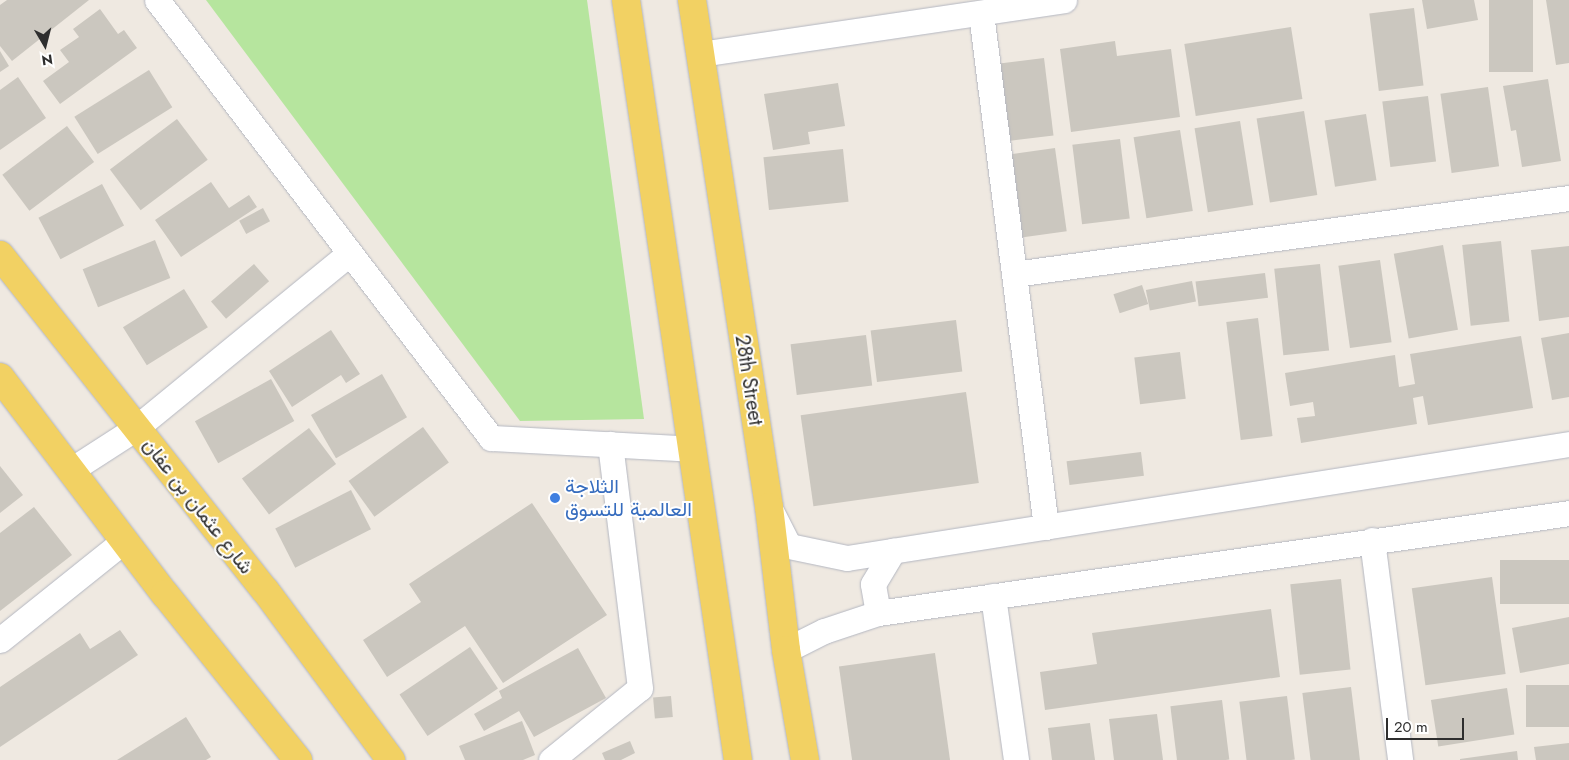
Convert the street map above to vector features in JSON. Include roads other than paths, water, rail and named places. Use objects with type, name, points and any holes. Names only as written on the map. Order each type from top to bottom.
[{"type":"main road","points":[[626,0],[738,760]]},
{"type":"main road","name":"28th Street","points":[[692,0],[768,507],[786,650],[805,760]]},
{"type":"main road","name":"شارع عثمان بن عفان","points":[[0,255],[265,590],[391,760]]},
{"type":"main road","points":[[0,377],[124,540],[298,760]]},
{"type":"street","points":[[157,0],[491,438],[693,449]]},
{"type":"street","points":[[700,54],[1064,0]]},
{"type":"street","points":[[981,12],[1046,527]]},
{"type":"street","points":[[1014,274],[1569,198]]},
{"type":"street","points":[[71,470],[136,428],[350,253]]},
{"type":"street","points":[[551,760],[640,688],[610,444]]},
{"type":"street","points":[[768,507],[789,546],[847,558],[1569,444]]},
{"type":"street","points":[[786,650],[824,631],[878,613],[1569,513]]},
{"type":"street","points":[[0,640],[124,540]]},
{"type":"street","points":[[1372,540],[1400,760]]},
{"type":"street","points":[[878,613],[873,584],[893,551]]},
{"type":"street","points":[[993,596],[1016,760]]},
{"type":"place","name":"الثلاجة العالمية للتسوق","points":[[555,498]]}]
